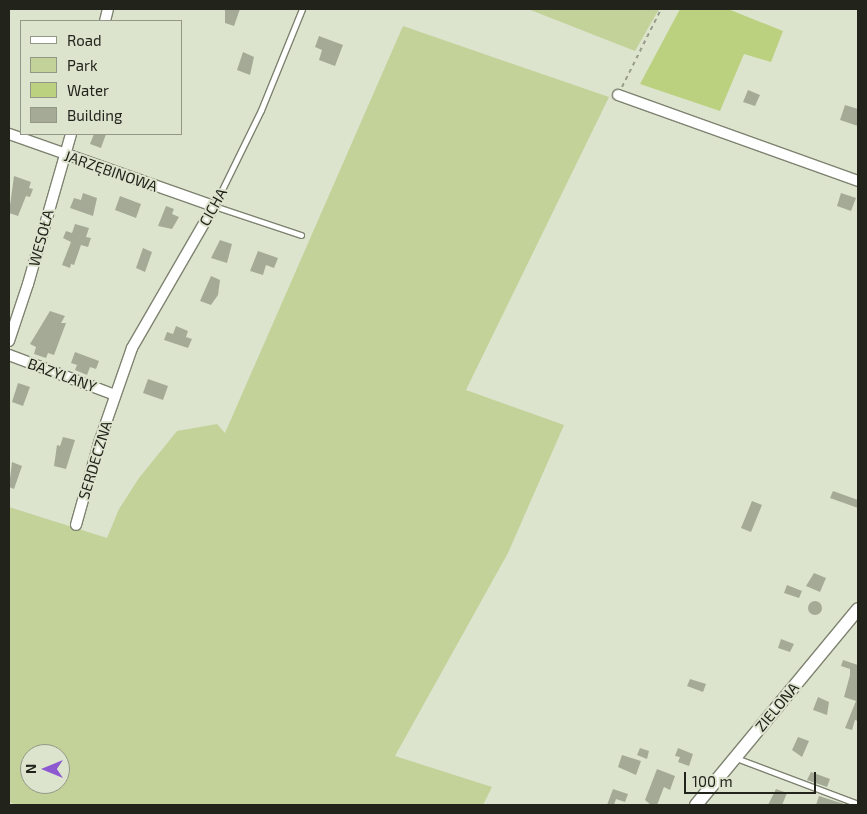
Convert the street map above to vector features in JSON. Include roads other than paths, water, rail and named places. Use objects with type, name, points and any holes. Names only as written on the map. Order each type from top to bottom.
[{"type":"street","points":[[618,95],[858,181]]},
{"type":"street","name":"JARZĘBINOWA","points":[[9,134],[64,155],[214,206]]},
{"type":"street","name":"WESOŁA","points":[[9,342],[28,284],[71,135]]},
{"type":"street","name":"CICHA","points":[[115,395],[132,348],[214,206]]},
{"type":"street","name":"BAZYLANY","points":[[9,355],[115,395]]},
{"type":"street","name":"SERDECZNA","points":[[76,525],[115,395]]},
{"type":"street","name":"ZIELONA","points":[[696,805],[858,609]]},
{"type":"lane","name":"CICHA","points":[[214,206],[261,110],[301,11]]},
{"type":"lane","points":[[214,206],[302,235]]},
{"type":"lane","points":[[735,758],[858,804]]},
{"type":"water","points":[[680,9],[728,9],[783,31],[771,62],[744,54],[720,111],[640,84]]}]
